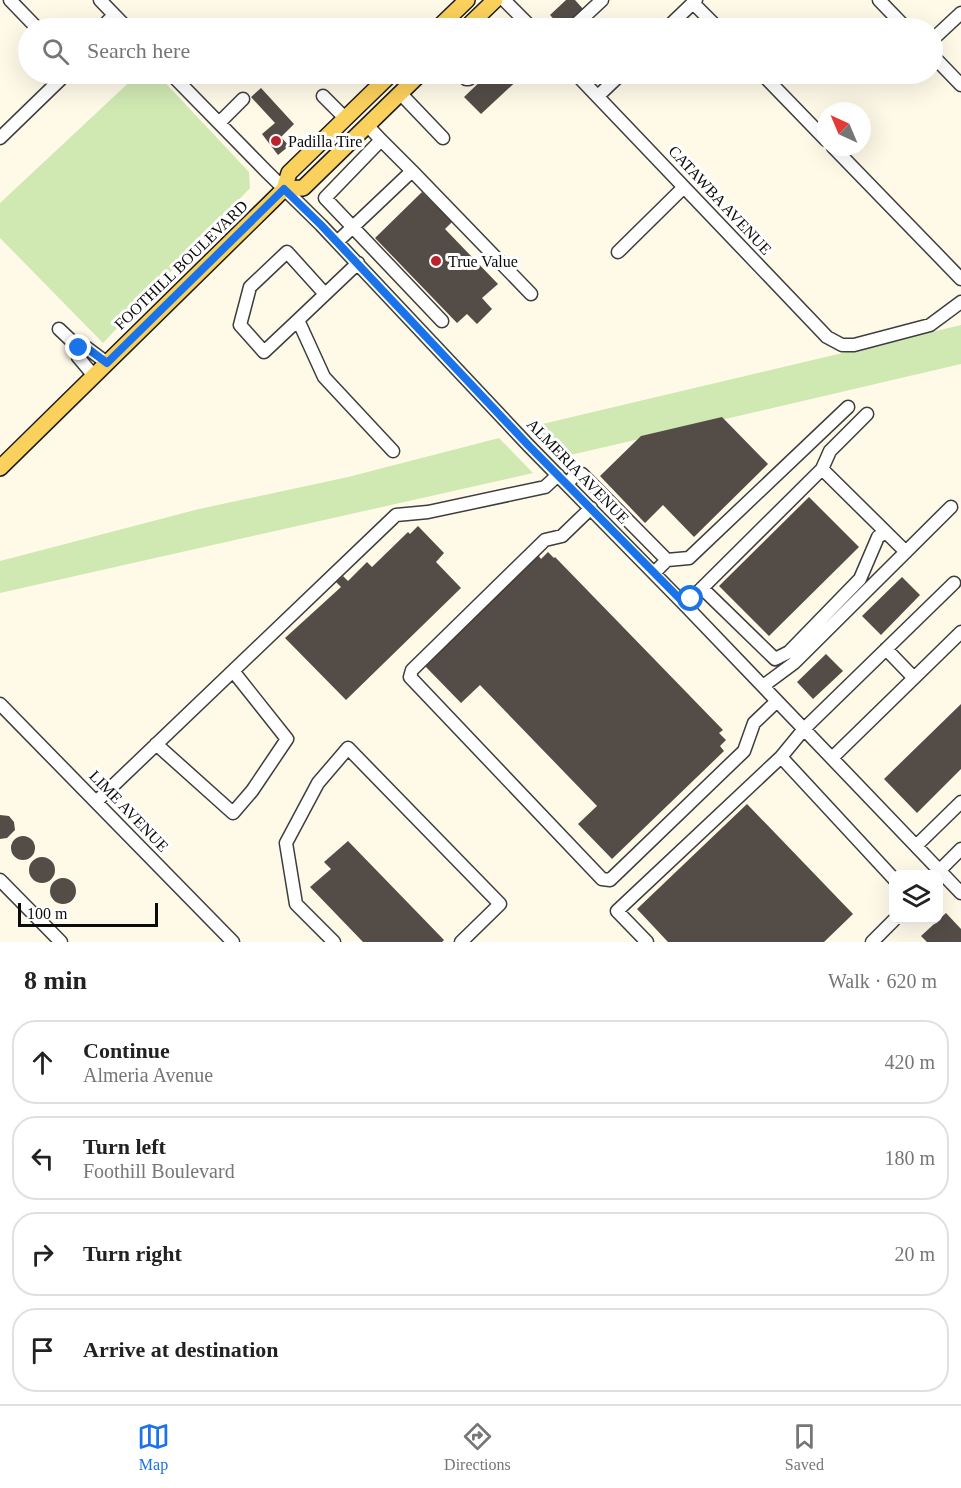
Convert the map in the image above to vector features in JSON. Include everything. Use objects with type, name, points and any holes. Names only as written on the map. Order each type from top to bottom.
[{"type":"main road","points":[[448,18],[467,0]]},
{"type":"main road","points":[[476,18],[495,0]]},
{"type":"main road","name":"FOOTHILL BOULEVARD","points":[[0,468],[284,189],[289,173],[381,84]]},
{"type":"main road","name":"FOOTHILL BOULEVARD","points":[[284,189],[303,188],[409,84]]},
{"type":"street","points":[[0,7],[9,0],[27,18]]},
{"type":"street","points":[[100,0],[115,18]]},
{"type":"street","points":[[504,0],[519,18]]},
{"type":"street","points":[[583,18],[602,0]]},
{"type":"street","points":[[879,0],[896,18]]},
{"type":"street","points":[[677,18],[695,1],[709,18]]},
{"type":"street","points":[[943,30],[961,13]]},
{"type":"street","points":[[943,66],[961,85]]},
{"type":"street","points":[[0,138],[56,84]]},
{"type":"street","name":"ALMERIA AVENUE","points":[[181,84],[358,263],[938,870]]},
{"type":"street","name":"CATAWBA AVENUE","points":[[586,84],[827,337],[842,345],[854,345],[930,325],[961,302]]},
{"type":"street","points":[[598,96],[611,84]]},
{"type":"street","points":[[772,84],[817,131]]},
{"type":"street","points":[[400,93],[443,138]]},
{"type":"street","points":[[323,96],[345,118]]},
{"type":"street","points":[[219,123],[243,99]]},
{"type":"street","points":[[367,125],[531,294]]},
{"type":"street","points":[[381,140],[325,198],[442,321]]},
{"type":"street","points":[[842,156],[961,279]]},
{"type":"street","points":[[337,242],[412,171]]},
{"type":"street","points":[[618,252],[684,187]]},
{"type":"street","points":[[325,294],[287,252],[250,287],[240,325],[264,352],[358,263]]},
{"type":"street","points":[[388,295],[403,281]]},
{"type":"street","points":[[297,320],[324,376],[393,451]]},
{"type":"street","points":[[59,329],[79,348],[87,348],[107,363]]},
{"type":"street","points":[[79,348],[78,357],[94,376]]},
{"type":"street","points":[[654,573],[667,560],[689,558],[848,407]]},
{"type":"street","points":[[685,604],[822,469],[830,451],[867,414]]},
{"type":"street","points":[[822,469],[906,552]]},
{"type":"street","points":[[97,801],[396,515],[428,512],[545,487],[562,479],[582,474],[667,560]]},
{"type":"street","points":[[763,686],[794,663],[951,507]]},
{"type":"street","points":[[591,508],[562,536],[545,540],[411,670],[410,677],[602,879],[610,880],[744,751],[754,723],[777,701]]},
{"type":"street","points":[[702,588],[775,659],[789,652],[860,579],[878,537],[885,532]]},
{"type":"street","points":[[647,942],[617,911],[781,757],[804,729],[954,583]]},
{"type":"street","points":[[832,758],[961,632]]},
{"type":"street","points":[[886,649],[914,678]]},
{"type":"street","points":[[156,744],[232,813],[252,791],[287,739],[233,671]]},
{"type":"street","name":"LIME AVENUE","points":[[0,704],[233,942]]},
{"type":"street","points":[[334,942],[296,904],[286,843],[318,783],[348,748],[500,904],[461,942]]},
{"type":"street","points":[[781,757],[889,874]]},
{"type":"street","points":[[916,846],[961,802]]},
{"type":"street","points":[[942,870],[961,849]]},
{"type":"street","name":"ALMERIA AVENUE","points":[[943,875],[961,892]]},
{"type":"street","points":[[0,880],[61,942]]},
{"type":"street","points":[[872,942],[890,924]]},
{"type":"green space","points":[[127,84],[166,84],[249,172],[250,188],[103,343],[0,238],[0,203]]},
{"type":"green space","points":[[961,325],[961,364],[562,457],[534,426]]},
{"type":"green space","points":[[499,438],[533,473],[0,593],[0,561],[199,509],[348,477]]},
{"type":"building","points":[[566,0],[575,0],[584,10],[575,18],[553,18],[550,15]]},
{"type":"building","points":[[478,84],[513,84],[481,114],[464,97]]},
{"type":"building","points":[[261,88],[294,124],[281,137],[289,146],[278,155],[262,134],[275,123],[251,97]]},
{"type":"building","name":"True Value","points":[[422,192],[452,222],[445,229],[498,284],[482,298],[492,309],[477,324],[467,314],[457,323],[375,238]]},
{"type":"building","points":[[722,417],[768,464],[694,537],[663,505],[645,523],[600,476],[641,436]]},
{"type":"building","points":[[809,497],[859,547],[769,636],[719,586]]},
{"type":"building","points":[[418,526],[444,553],[436,562],[461,588],[346,700],[285,638],[341,587],[336,582],[343,576],[348,581],[367,562],[372,567],[408,532],[410,534]]},
{"type":"building","points":[[548,552],[723,730],[719,733],[726,740],[720,746],[724,751],[612,859],[578,824],[597,806],[480,685],[461,703],[424,665],[538,555],[541,559]]},
{"type":"building","points":[[902,577],[920,595],[881,635],[862,616]]},
{"type":"building","points":[[826,654],[843,671],[813,699],[797,682]]},
{"type":"building","points":[[961,704],[961,769],[917,813],[884,779]]},
{"type":"building","points":[[747,804],[853,914],[824,942],[668,942],[637,909]]},
{"type":"building","points":[[0,815],[9,816],[14,822],[15,830],[7,838],[0,839]]},
{"type":"building","points":[[23,836],[31,840],[35,848],[31,856],[23,860],[15,856],[11,848],[15,840]]},
{"type":"building","points":[[348,841],[444,940],[442,942],[363,942],[310,887],[331,869],[324,862]]},
{"type":"building","points":[[42,857],[51,861],[55,870],[51,879],[42,883],[33,879],[29,870],[33,861]]},
{"type":"building","points":[[63,878],[72,882],[76,891],[72,900],[63,904],[54,900],[50,891],[54,882]]},
{"type":"building","points":[[946,913],[961,929],[961,942],[927,942],[921,936],[934,924],[943,924],[943,916]]},
{"type":"place","name":"Padilla Tire","points":[[276,141]]},
{"type":"place","name":"True Value","points":[[436,261]]},
{"type":"route","points":[[79,348],[87,348],[107,363],[284,189],[388,295],[529,446],[685,604],[691,599]]}]
